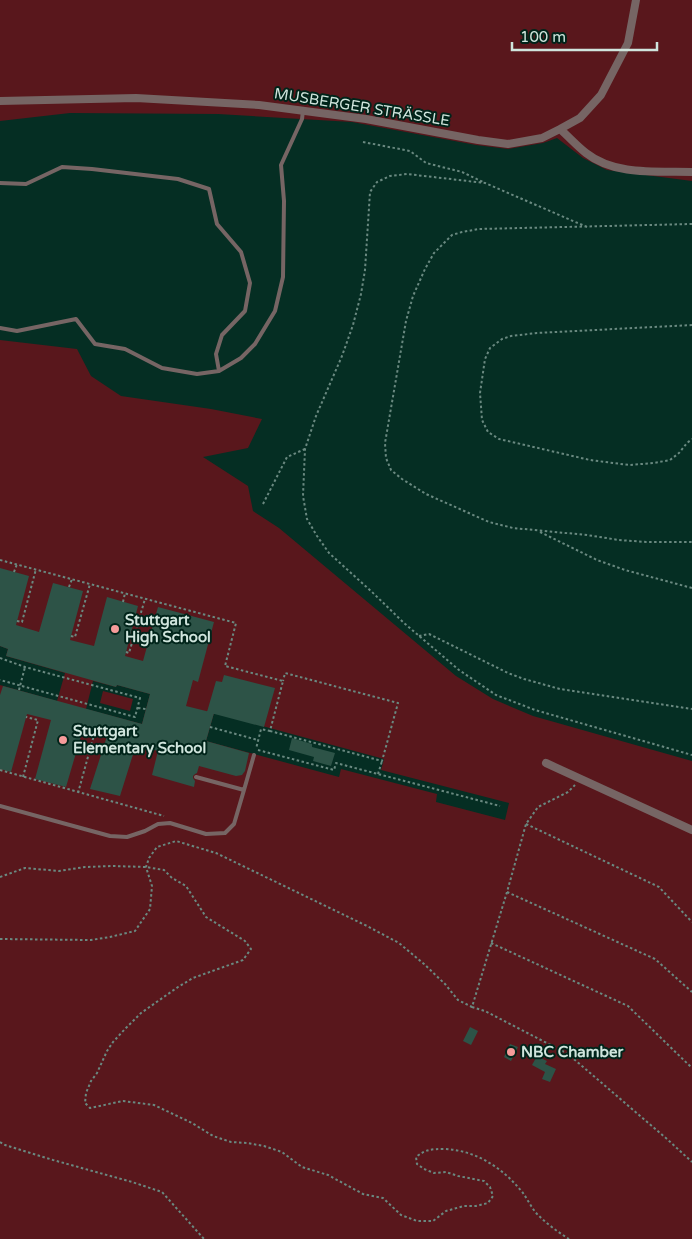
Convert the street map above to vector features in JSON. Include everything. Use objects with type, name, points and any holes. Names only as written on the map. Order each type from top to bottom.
[{"type":"street","name":"MUSBERGER STRÄSSLE","points":[[0,101],[136,98],[259,106],[366,119],[508,144],[542,138],[560,129],[580,118],[601,95],[628,43],[636,0]]},
{"type":"street","points":[[560,129],[587,154],[608,165],[634,170],[692,172]]},
{"type":"street","points":[[546,763],[692,830]]},
{"type":"lane","points":[[0,328],[17,331],[76,319],[95,344],[125,350],[162,368],[198,374],[219,371],[241,358],[255,344],[275,311],[283,277],[284,201],[281,165],[302,119],[303,111]]},
{"type":"lane","points":[[0,183],[26,184],[62,167],[178,179],[210,189],[217,224],[241,252],[250,283],[245,311],[222,335],[216,354],[219,371]]},
{"type":"lane","points":[[0,806],[110,836],[128,837],[158,824],[170,823],[206,834],[224,833],[234,824],[254,755]]},
{"type":"lane","points":[[196,778],[244,790]]},
{"type":"path","points":[[363,142],[410,151],[426,163],[462,172],[587,227]]},
{"type":"path","points":[[486,183],[407,174],[390,176],[377,182],[370,192],[361,294],[342,356],[316,416],[305,448],[303,496],[307,519],[329,553],[404,623],[459,670],[496,695],[534,710],[692,756]]},
{"type":"path","points":[[692,224],[480,230],[452,235],[434,253],[409,306],[385,443],[386,458],[391,470],[402,479],[426,494],[489,522],[513,528],[619,540],[692,542]]},
{"type":"path","points":[[692,325],[520,334],[502,339],[490,348],[485,359],[480,393],[482,420],[488,432],[499,440],[590,460],[629,465],[670,460],[679,454],[692,439]]},
{"type":"path","points":[[263,504],[287,457],[305,448]]},
{"type":"path","points":[[538,530],[597,560],[625,570],[692,588]]},
{"type":"path","points":[[0,560],[236,623],[225,666],[283,681]]},
{"type":"path","points":[[14,572],[17,564]]},
{"type":"path","points":[[17,621],[22,622],[36,569]]},
{"type":"path","points":[[69,587],[72,579]]},
{"type":"path","points":[[71,636],[76,637],[90,584]]},
{"type":"path","points":[[124,602],[125,593]]},
{"type":"path","points":[[126,652],[129,653],[145,599]]},
{"type":"path","points":[[419,636],[429,634],[508,673],[560,689],[692,709]]},
{"type":"path","points":[[0,658],[140,698],[135,717],[0,680]]},
{"type":"path","points":[[18,690],[25,666]]},
{"type":"path","points":[[270,731],[285,673],[398,703],[378,774]]},
{"type":"path","points":[[138,708],[146,709]]},
{"type":"path","points":[[23,777],[38,720],[26,717]]},
{"type":"path","points":[[210,727],[258,740]]},
{"type":"path","points":[[254,755],[261,728],[382,761]]},
{"type":"path","points":[[78,793],[94,735],[82,732]]},
{"type":"path","points":[[256,749],[334,770],[336,763],[500,806]]},
{"type":"path","points":[[0,770],[170,818]]},
{"type":"path","points":[[472,1008],[526,824],[538,807],[568,792],[580,779]]},
{"type":"path","points":[[526,824],[658,887],[692,922]]},
{"type":"path","points":[[0,939],[91,940],[135,931],[150,909],[152,886],[146,867],[157,847],[176,841],[216,853],[399,943],[438,977],[458,1000],[568,1054],[692,1162]]},
{"type":"path","points":[[0,878],[25,868],[60,871],[85,867],[113,866],[146,867],[164,870],[172,878],[186,886],[206,917],[245,941],[251,950],[242,960],[193,978],[178,987],[142,1013],[125,1029],[107,1051],[97,1073],[91,1081],[86,1093],[85,1103],[90,1108],[123,1102],[154,1105],[192,1123],[213,1136],[230,1142],[264,1146],[282,1152],[302,1167],[328,1175],[363,1194],[383,1198],[401,1214],[417,1221],[433,1221],[446,1211],[464,1206],[488,1203],[494,1196],[490,1187],[484,1181],[424,1169],[417,1164],[416,1157],[430,1149],[458,1150],[473,1154],[506,1175],[523,1193],[537,1214],[569,1239]]},
{"type":"path","points":[[507,892],[655,959],[692,992]]},
{"type":"path","points":[[491,943],[628,1006],[692,1068]]},
{"type":"path","points":[[0,1142],[53,1160],[162,1192],[204,1239]]},
{"type":"shaded area","points":[[0,0],[692,0],[692,181],[607,170],[583,158],[557,138],[543,143],[508,149],[476,145],[352,122],[218,114],[70,113],[0,121]]},
{"type":"shaded area","points":[[0,340],[77,349],[91,376],[121,396],[211,409],[262,419],[248,448],[203,457],[248,486],[253,511],[279,528],[456,676],[493,699],[533,716],[692,761],[692,1239],[0,1239],[0,685],[57,701],[65,673],[6,656],[8,649],[0,646]],"holes":[[[93,681],[150,694],[142,724],[86,709]],[[214,713],[384,759],[381,770],[509,803],[505,820],[436,802],[437,794],[341,769],[339,777],[206,741]]]},
{"type":"shaded area","points":[[103,691],[133,699],[130,711],[100,703]]},
{"type":"building","points":[[0,568],[29,576],[16,625],[39,632],[53,583],[83,591],[70,640],[94,646],[107,597],[138,606],[125,656],[143,661],[158,607],[214,622],[198,682],[193,680],[186,706],[214,713],[206,741],[249,753],[245,771],[242,775],[236,776],[199,766],[197,773],[193,776],[195,781],[194,787],[152,775],[158,751],[136,745],[120,796],[90,789],[107,736],[83,729],[66,787],[35,779],[51,720],[27,714],[11,772],[0,769],[0,695],[3,686],[142,724],[150,694],[117,685],[116,687],[6,656],[8,649],[0,646]]},
{"type":"building","points":[[224,675],[275,688],[264,727],[207,712],[216,681],[222,682]]},
{"type":"building","points":[[292,738],[312,744],[312,747],[335,753],[331,766],[313,761],[314,757],[289,750]]},
{"type":"building","points":[[470,1027],[478,1031],[471,1045],[463,1041]]},
{"type":"building","name":"NBC Chamber","points":[[510,1044],[518,1047],[511,1061],[504,1057]]},
{"type":"building","points":[[537,1056],[547,1061],[545,1064],[556,1069],[550,1082],[542,1079],[545,1072],[532,1065]]},
{"type":"place","name":"Stuttgart High School","points":[[115,629]]},
{"type":"place","name":"Stuttgart Elementary School","points":[[63,740]]},
{"type":"place","name":"NBC Chamber","points":[[511,1052]]}]
